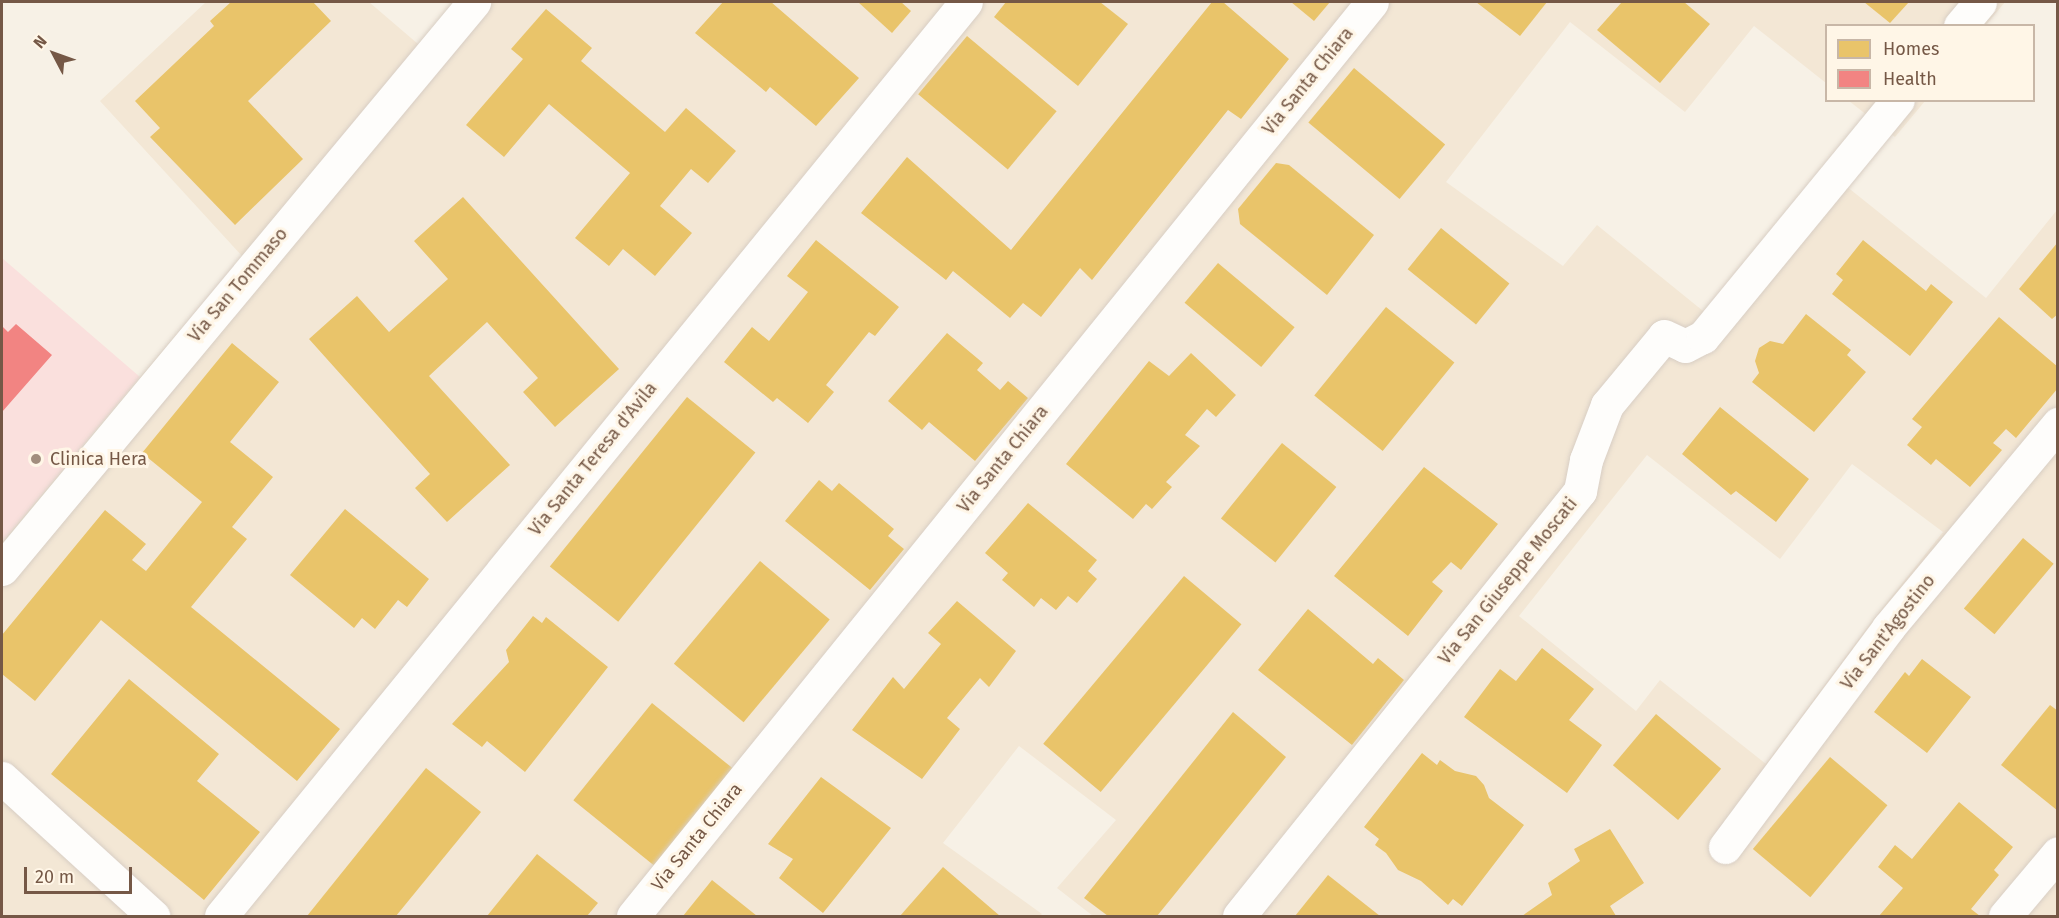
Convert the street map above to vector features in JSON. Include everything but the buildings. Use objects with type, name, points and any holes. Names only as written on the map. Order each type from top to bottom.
[{"type":"street","name":"Via San Tommaso","points":[[2,569],[474,2]]},
{"type":"street","name":"Via Santa Teresa d'Avila","points":[[221,916],[966,2]]},
{"type":"street","name":"Via Santa Chiara","points":[[633,916],[1372,2]]},
{"type":"street","points":[[1962,24],[1980,2]]},
{"type":"street","name":"Via San Giuseppe Moscati","points":[[1239,916],[1580,491],[1586,460],[1607,405],[1664,336],[1685,346],[1703,337],[1896,102]]},
{"type":"street","name":"Via Sant'Agostino","points":[[1725,847],[1888,628],[2058,424]]},
{"type":"street","points":[[2,778],[153,916]]},
{"type":"street","points":[[2006,916],[2058,853]]},
{"type":"shaded area","points":[[206,2],[369,2],[418,44],[454,2],[2005,2],[1987,24],[1825,24],[1825,82],[1754,26],[1685,112],[1570,22],[1446,182],[1563,266],[1597,225],[1708,315],[1826,170],[1986,298],[2057,210],[2057,916],[1093,916],[1057,888],[1116,820],[1019,746],[943,843],[1042,914],[1040,916],[167,916],[2,766],[2,542],[242,256],[100,101]],"holes":[[[1647,455],[1780,559],[1852,464],[1943,532],[1869,625],[1766,764],[1660,680],[1636,711],[1519,616]]]},
{"type":"shaded area","points":[[1850,102],[1924,102],[1895,137]]},
{"type":"shaded area","name":"Clinica Hera","points":[[2,258],[140,377],[2,542]]},
{"type":"shaded area","points":[[2,796],[136,916],[2,916]]},
{"type":"place","name":"Clinica Hera","points":[[36,459]]}]
